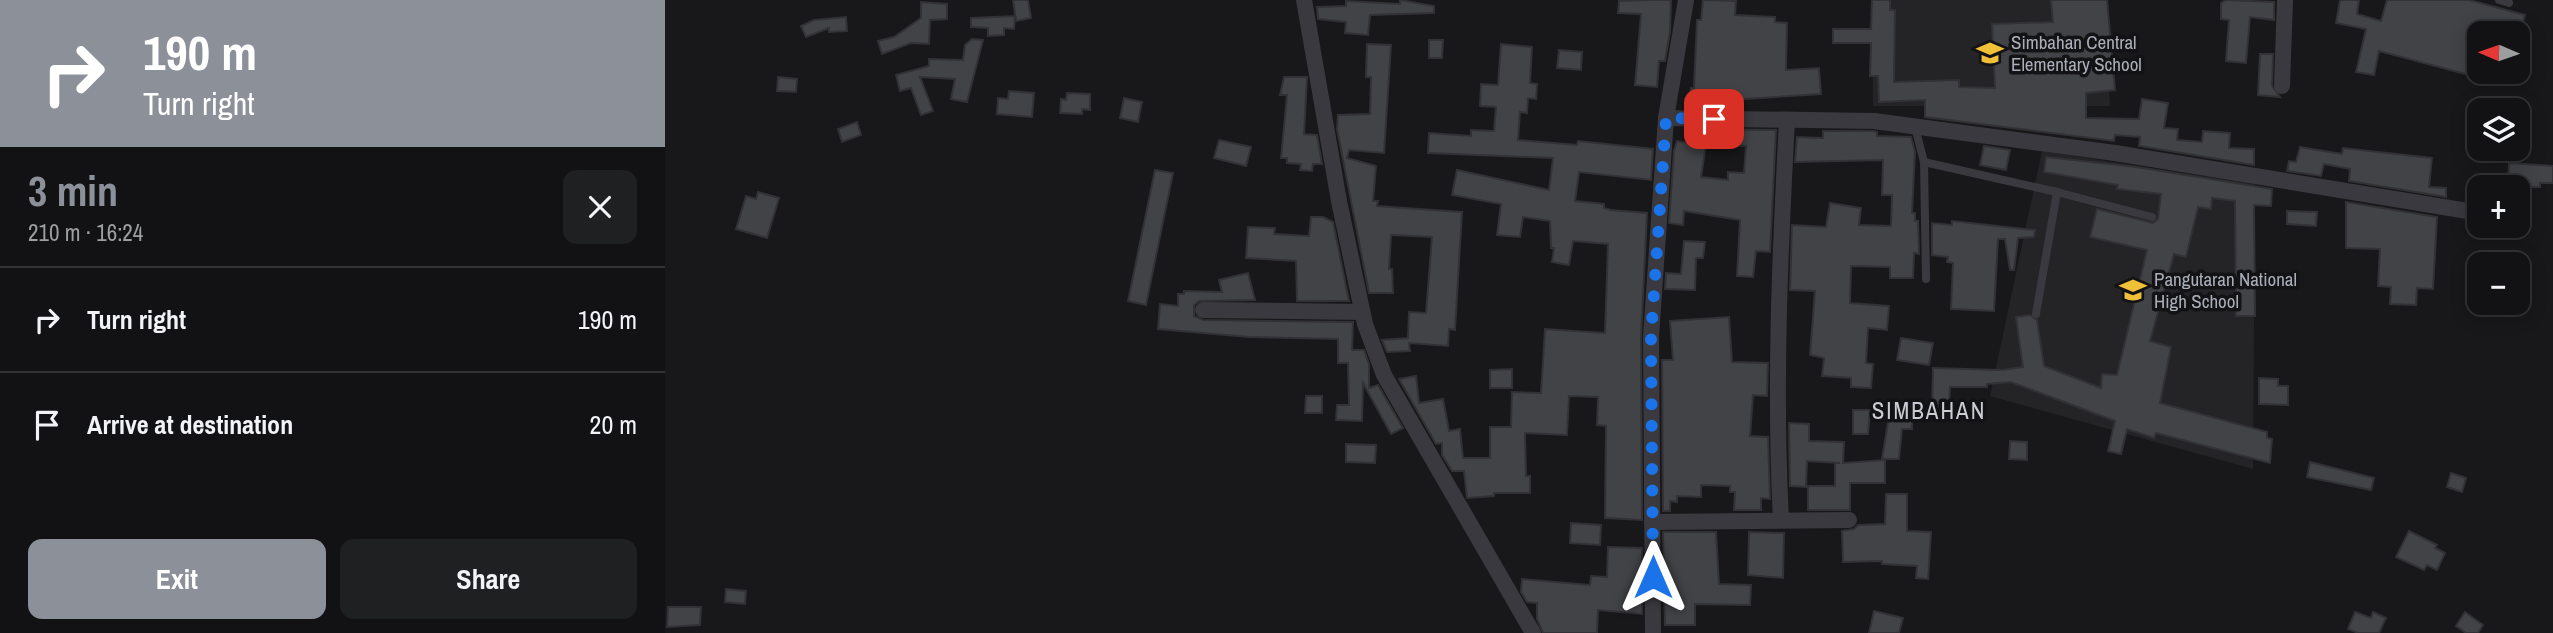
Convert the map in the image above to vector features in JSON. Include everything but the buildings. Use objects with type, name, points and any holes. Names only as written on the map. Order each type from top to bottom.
[{"type":"street","points":[[1304,0],[1339,201],[1362,312],[1384,375],[1533,633]]},
{"type":"street","points":[[1653,633],[1651,337],[1666,118],[1686,0]]},
{"type":"street","points":[[2282,86],[2285,0]]},
{"type":"street","points":[[1666,118],[1874,121],[2115,153],[2467,211]]},
{"type":"street","points":[[1781,520],[1776,426],[1779,268],[1787,120]]},
{"type":"street","points":[[1203,310],[1362,312]]},
{"type":"street","points":[[1652,522],[1849,520]]},
{"type":"lane","points":[[2499,0],[2509,3]]},
{"type":"lane","points":[[1915,127],[1924,162],[1926,279]]},
{"type":"lane","points":[[1924,162],[2152,217]]},
{"type":"lane","points":[[2036,314],[2057,192]]},
{"type":"shaded area","name":"Simbahan Central Elementary School","points":[[1872,0],[2103,0],[2110,106],[1873,106]]},
{"type":"shaded area","name":"Pangutaran National High School","points":[[2042,151],[2255,184],[2253,469],[1990,396]]},
{"type":"place","name":"Simbahan Central Elementary School","points":[[1990,53]]},
{"type":"place","name":"Pangutaran National High School","points":[[2133,290]]},
{"type":"district","name":"SIMBAHAN","points":[[1929,410]]},
{"type":"route","points":[[1653,577],[1651,337],[1666,118],[1714,119]]}]
